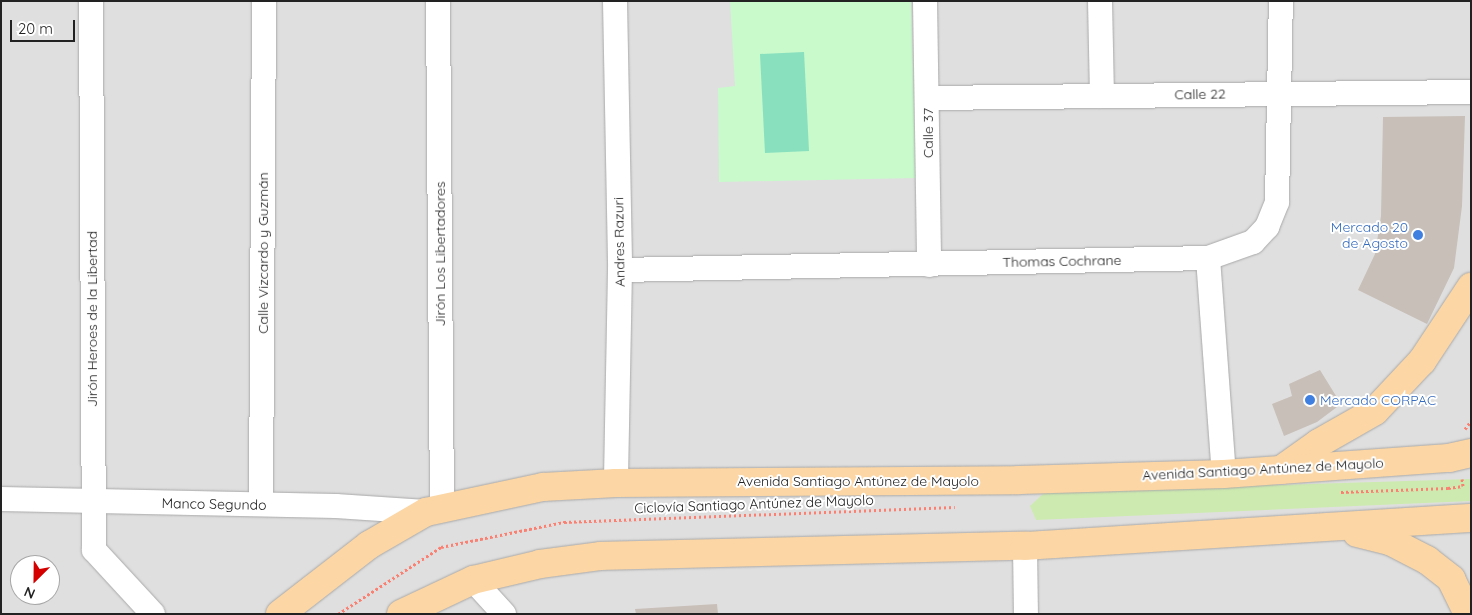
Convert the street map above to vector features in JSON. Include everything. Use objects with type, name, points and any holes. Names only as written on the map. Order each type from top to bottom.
[{"type":"main road","points":[[1281,470],[1318,443],[1375,411],[1422,361],[1471,287]]},
{"type":"main road","name":"Avenida Santiago Antúnez de Mayolo","points":[[280,614],[369,545],[434,510],[543,488],[616,482],[1019,480],[1224,474],[1449,458],[1471,453]]},
{"type":"main road","points":[[402,614],[473,580],[540,564],[601,556],[1025,546],[1471,518]]},
{"type":"main road","points":[[1331,527],[1390,541],[1427,560],[1451,579],[1468,614]]},
{"type":"street","name":"Jirón Heroes de la Libertad","points":[[91,1],[93,502],[97,555],[153,614]]},
{"type":"street","name":"Calle Vizcardo y Guzmán","points":[[261,504],[264,1]]},
{"type":"street","name":"Jirón Los Libertadores","points":[[434,510],[438,1]]},
{"type":"street","name":"Andres Razuri","points":[[614,1],[620,270],[616,482]]},
{"type":"street","name":"Calle 37","points":[[925,1],[928,98],[929,265]]},
{"type":"street","points":[[1100,1],[1102,96]]},
{"type":"street","name":"Thomas Cochrane","points":[[620,270],[1208,258],[1253,242],[1267,227],[1276,202],[1281,1]]},
{"type":"street","name":"Calle 22","points":[[928,98],[1280,92],[1471,92]]},
{"type":"street","points":[[1208,258],[1224,474]]},
{"type":"street","name":"Manco Segundo","points":[[1,499],[261,504],[434,510]]},
{"type":"street","points":[[1025,546],[1026,614]]},
{"type":"street","points":[[473,580],[504,614]]},
{"type":"path","points":[[1338,492],[1463,486]]},
{"type":"path","name":"Ciclovía Santiago Antúnez de Mayolo","points":[[338,614],[441,547],[564,522],[961,507]]},
{"type":"shaded area","points":[[1,1],[1471,1],[1471,614],[1,614]]},
{"type":"green space","points":[[730,1],[911,1],[916,178],[719,182],[718,88],[735,86]]},
{"type":"green space","points":[[804,52],[809,151],[765,153],[760,54]]},
{"type":"green space","points":[[1471,479],[1471,501],[1036,520],[1030,506],[1045,492]]},
{"type":"building","name":"Mercado 20 de Agosto","points":[[1465,116],[1462,206],[1454,268],[1427,324],[1358,290],[1375,254],[1381,216],[1383,117]]},
{"type":"building","name":"Mercado CORPAC","points":[[1320,370],[1341,404],[1317,422],[1284,436],[1272,404],[1292,396],[1289,384]]},
{"type":"building","points":[[717,604],[718,614],[636,614],[635,609]]},
{"type":"place","name":"Mercado 20 de Agosto","points":[[1418,235]]},
{"type":"place","name":"Mercado CORPAC","points":[[1310,400]]}]
